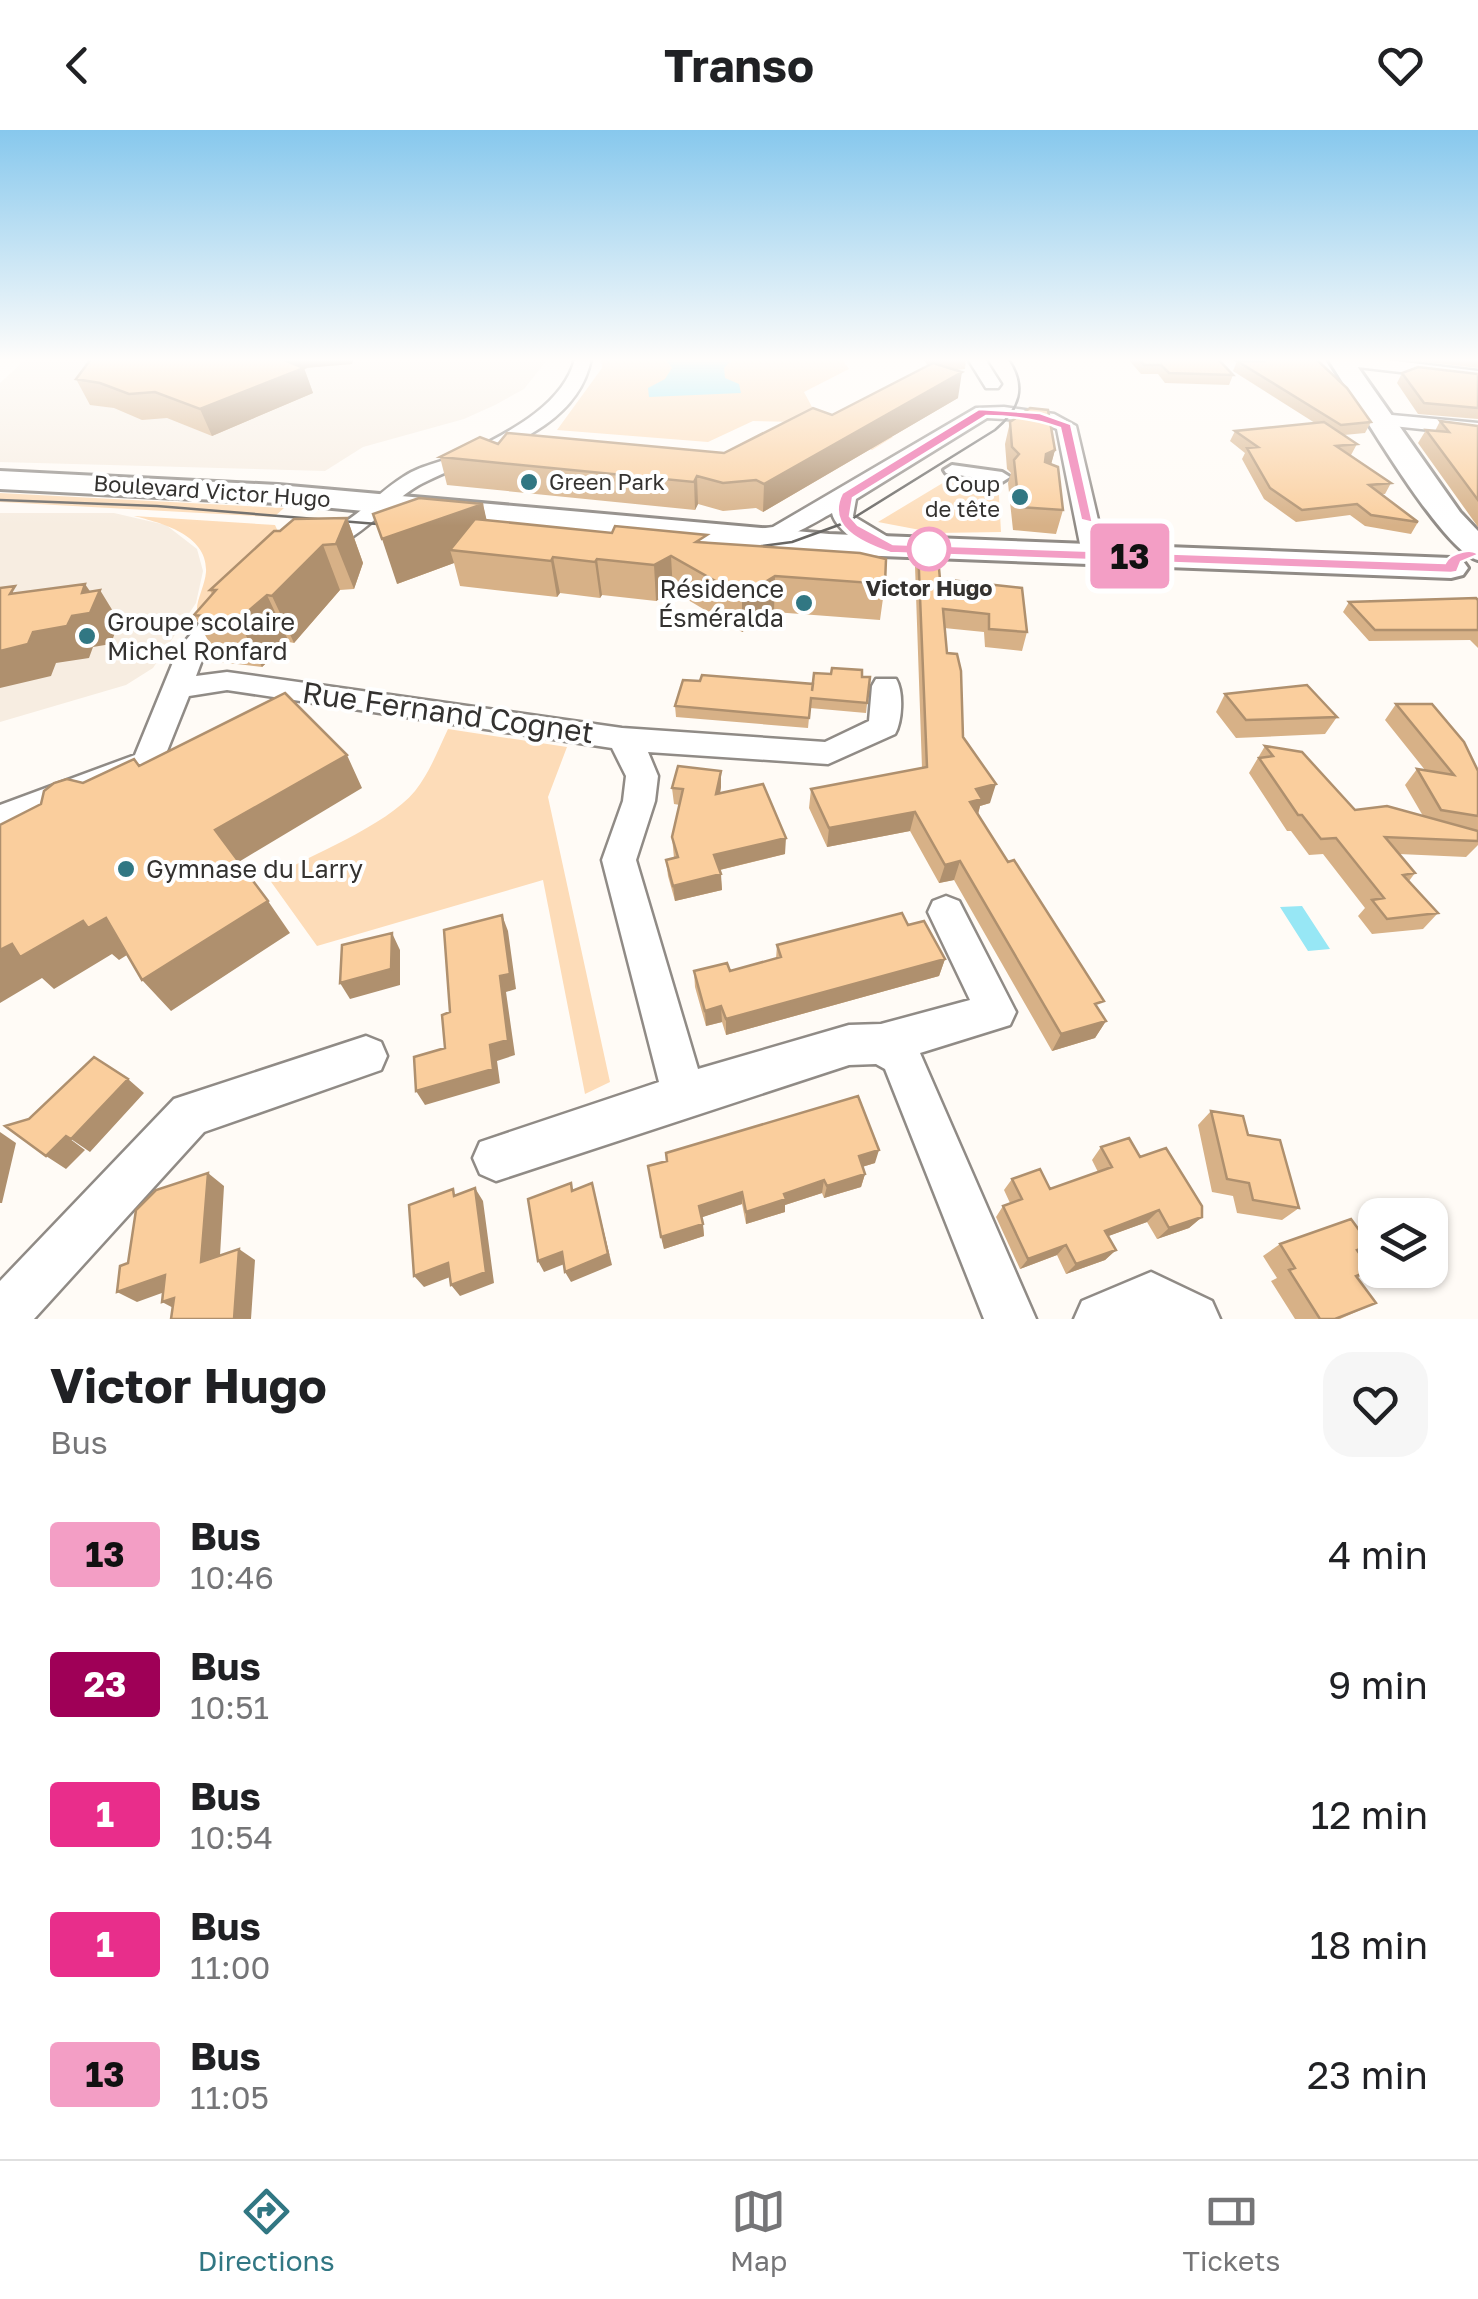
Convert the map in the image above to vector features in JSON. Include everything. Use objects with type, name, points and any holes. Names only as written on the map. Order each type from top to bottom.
[{"type":"main road","points":[[1094,554],[1471,566],[1449,519],[1377,414]]},
{"type":"main road","name":"Boulevard Victor Hugo","points":[[0,480],[182,487],[379,502],[739,538],[890,548],[1094,554]]},
{"type":"street","points":[[290,556],[345,532],[413,478],[482,453],[546,414]]},
{"type":"street","points":[[739,538],[779,532],[980,414]]},
{"type":"street","points":[[1008,414],[1052,419],[1069,432],[1094,554]]},
{"type":"street","points":[[1381,420],[1478,429]]},
{"type":"street","points":[[952,470],[1002,476]]},
{"type":"street","points":[[846,496],[842,516],[853,528],[890,548]]},
{"type":"street","points":[[0,818],[148,763],[192,650],[219,612],[256,578]]},
{"type":"street","name":"Rue Fernand Cognet","points":[[178,688],[227,681],[622,740],[635,756],[642,776],[638,802],[618,860],[681,1083],[697,1091]]},
{"type":"street","points":[[622,740],[828,753],[884,727],[886,686]]},
{"type":"street","points":[[496,1158],[849,1045],[881,1044],[996,1012],[946,912]]},
{"type":"street","points":[[881,1044],[900,1055],[1010,1319]]},
{"type":"street","points":[[0,1318],[190,1115],[366,1056]]},
{"type":"street","points":[[1100,1319],[1151,1297],[1194,1319]]},
{"type":"shaded area","points":[[0,414],[474,414],[363,447],[325,471],[0,462]]},
{"type":"shaded area","points":[[568,414],[832,414],[893,437],[872,450],[797,422],[753,421],[708,442],[557,430]]},
{"type":"shaded area","points":[[956,475],[998,479],[1001,532],[936,533],[878,522]]},
{"type":"shaded area","points":[[0,493],[284,508],[274,517],[0,502]]},
{"type":"shaded area","name":"Groupe scolaire Michel Ronfard","points":[[0,513],[114,513],[166,525],[197,549],[203,571],[196,603],[153,668],[126,685],[0,722]]},
{"type":"shaded area","points":[[134,516],[275,525],[280,536],[197,610],[206,572],[200,549],[181,533]]},
{"type":"shaded area","points":[[448,729],[567,747],[548,797],[610,1082],[585,1094],[543,880],[317,946],[269,879],[367,828],[402,804],[425,776]]},
{"type":"water","points":[[1302,906],[1330,949],[1308,951],[1280,907]]},
{"type":"building","points":[[800,414],[887,414],[764,484],[756,480],[723,483],[697,476],[694,482],[440,457],[480,437],[498,444],[507,433],[724,453]]},
{"type":"building","points":[[1021,414],[1049,414],[1055,450],[1046,454],[1045,462],[1058,467],[1063,510],[1019,507],[1014,460],[1019,454],[1012,447],[1010,422]]},
{"type":"building","points":[[1324,414],[1366,414],[1371,422],[1341,425]]},
{"type":"building","points":[[1440,421],[1478,426],[1478,500],[1426,430],[1449,432]]},
{"type":"building","points":[[1324,422],[1357,444],[1336,446],[1391,483],[1369,485],[1418,522],[1371,515],[1357,504],[1302,510],[1270,488],[1247,448],[1258,447],[1235,431]]},
{"type":"building","points":[[419,498],[483,504],[382,539],[373,514]]},
{"type":"building","points":[[347,518],[336,544],[323,545],[272,596],[267,595],[238,620],[194,615],[216,590],[210,590],[274,531],[280,531],[294,519]]},
{"type":"building","points":[[475,519],[612,533],[615,526],[707,535],[696,542],[860,553],[886,559],[885,584],[775,576],[742,596],[671,556],[654,565],[553,557],[551,561],[450,550]]},
{"type":"building","points":[[937,547],[940,579],[1022,588],[1027,632],[989,629],[989,614],[943,609],[947,653],[957,654],[961,671],[963,737],[996,784],[976,789],[982,799],[970,802],[1008,862],[1014,860],[1104,1001],[1095,1004],[1106,1021],[1061,1034],[960,861],[945,865],[915,812],[829,828],[811,789],[927,767],[918,548]]},
{"type":"building","points":[[85,584],[82,593],[100,590],[90,613],[72,616],[67,626],[33,632],[28,644],[0,651],[0,588],[15,586],[10,594]]},
{"type":"building","points":[[1476,598],[1478,630],[1375,630],[1349,602]]},
{"type":"building","points":[[832,668],[862,670],[862,677],[870,677],[867,703],[811,698],[809,718],[675,706],[683,680],[700,681],[702,675],[813,684],[814,673],[831,674]]},
{"type":"building","points":[[1307,685],[1337,717],[1246,720],[1225,694]]},
{"type":"building","name":"Gymnase du Larry","points":[[285,693],[347,755],[215,830],[268,901],[142,980],[106,918],[88,928],[83,921],[20,957],[12,944],[0,950],[0,825],[41,804],[44,791],[54,783],[67,779],[83,783],[134,759],[139,766]]},
{"type":"building","points":[[1396,704],[1432,704],[1464,742],[1478,771],[1478,816],[1441,810],[1417,769],[1454,775]]},
{"type":"building","points":[[1265,746],[1302,752],[1355,810],[1387,806],[1478,831],[1478,841],[1385,837],[1415,873],[1403,875],[1438,913],[1387,919],[1372,900],[1384,898],[1336,838],[1321,839],[1298,815],[1259,758],[1273,756]]},
{"type":"building","points":[[678,766],[721,771],[716,794],[763,784],[786,838],[714,855],[721,874],[673,886],[666,860],[678,857],[672,837],[683,789],[672,788]]},
{"type":"building","points":[[902,913],[908,925],[924,921],[945,959],[726,1019],[721,1006],[705,1011],[694,971],[727,963],[730,971],[781,957],[777,945]]},
{"type":"building","points":[[502,915],[510,974],[500,976],[508,1040],[490,1045],[493,1069],[416,1091],[414,1057],[445,1048],[442,1015],[450,1012],[444,930]]},
{"type":"building","points":[[392,933],[391,969],[340,983],[342,945]]},
{"type":"building","points":[[94,1057],[128,1079],[71,1139],[66,1136],[46,1156],[5,1126],[29,1119]]},
{"type":"building","points":[[858,1096],[879,1150],[859,1156],[865,1174],[827,1186],[824,1180],[784,1194],[786,1199],[746,1212],[742,1192],[699,1206],[703,1224],[661,1237],[648,1166],[667,1161],[666,1153]]},
{"type":"building","points":[[1211,1111],[1243,1116],[1248,1135],[1280,1140],[1299,1208],[1253,1200],[1249,1183],[1227,1179]]},
{"type":"building","points":[[1129,1138],[1140,1157],[1166,1148],[1202,1206],[1202,1217],[1169,1228],[1159,1210],[1105,1231],[1116,1250],[1076,1264],[1066,1245],[1028,1259],[1003,1206],[1022,1199],[1012,1179],[1040,1169],[1050,1189],[1112,1167],[1101,1147]]},
{"type":"building","points":[[208,1173],[201,1262],[239,1249],[234,1319],[171,1319],[174,1298],[162,1302],[165,1275],[117,1292],[120,1266],[128,1263],[136,1210],[156,1190]]},
{"type":"building","points":[[571,1183],[572,1191],[592,1183],[608,1254],[565,1272],[562,1252],[538,1261],[528,1199]]},
{"type":"building","points":[[475,1188],[486,1272],[451,1285],[448,1263],[414,1276],[409,1205],[453,1189],[454,1196]]},
{"type":"building","points":[[1351,1219],[1358,1229],[1358,1288],[1365,1288],[1376,1303],[1335,1319],[1320,1319],[1289,1270],[1295,1268],[1280,1244]]},
{"type":"tram line","points":[[731,550],[792,542],[847,522],[995,430],[1010,414]]},
{"type":"tram line","points":[[0,500],[157,506],[402,526]]},
{"type":"bus line","name":"13","points":[[980,414],[846,496],[842,516],[868,538],[890,548],[1451,568],[1455,558],[1478,555]]},
{"type":"bus line","name":"13","points":[[1026,414],[1066,426],[1088,520]]},
{"type":"place","name":"Green Park","points":[[529,482]]},
{"type":"place","name":"Coup de tête","points":[[1020,497]]},
{"type":"place","name":"Victor Hugo","points":[[929,549]]},
{"type":"place","name":"Résidence Ésméralda","points":[[804,603]]},
{"type":"place","name":"Groupe scolaire Michel Ronfard","points":[[87,636]]},
{"type":"place","name":"Gymnase du Larry","points":[[126,869]]}]
